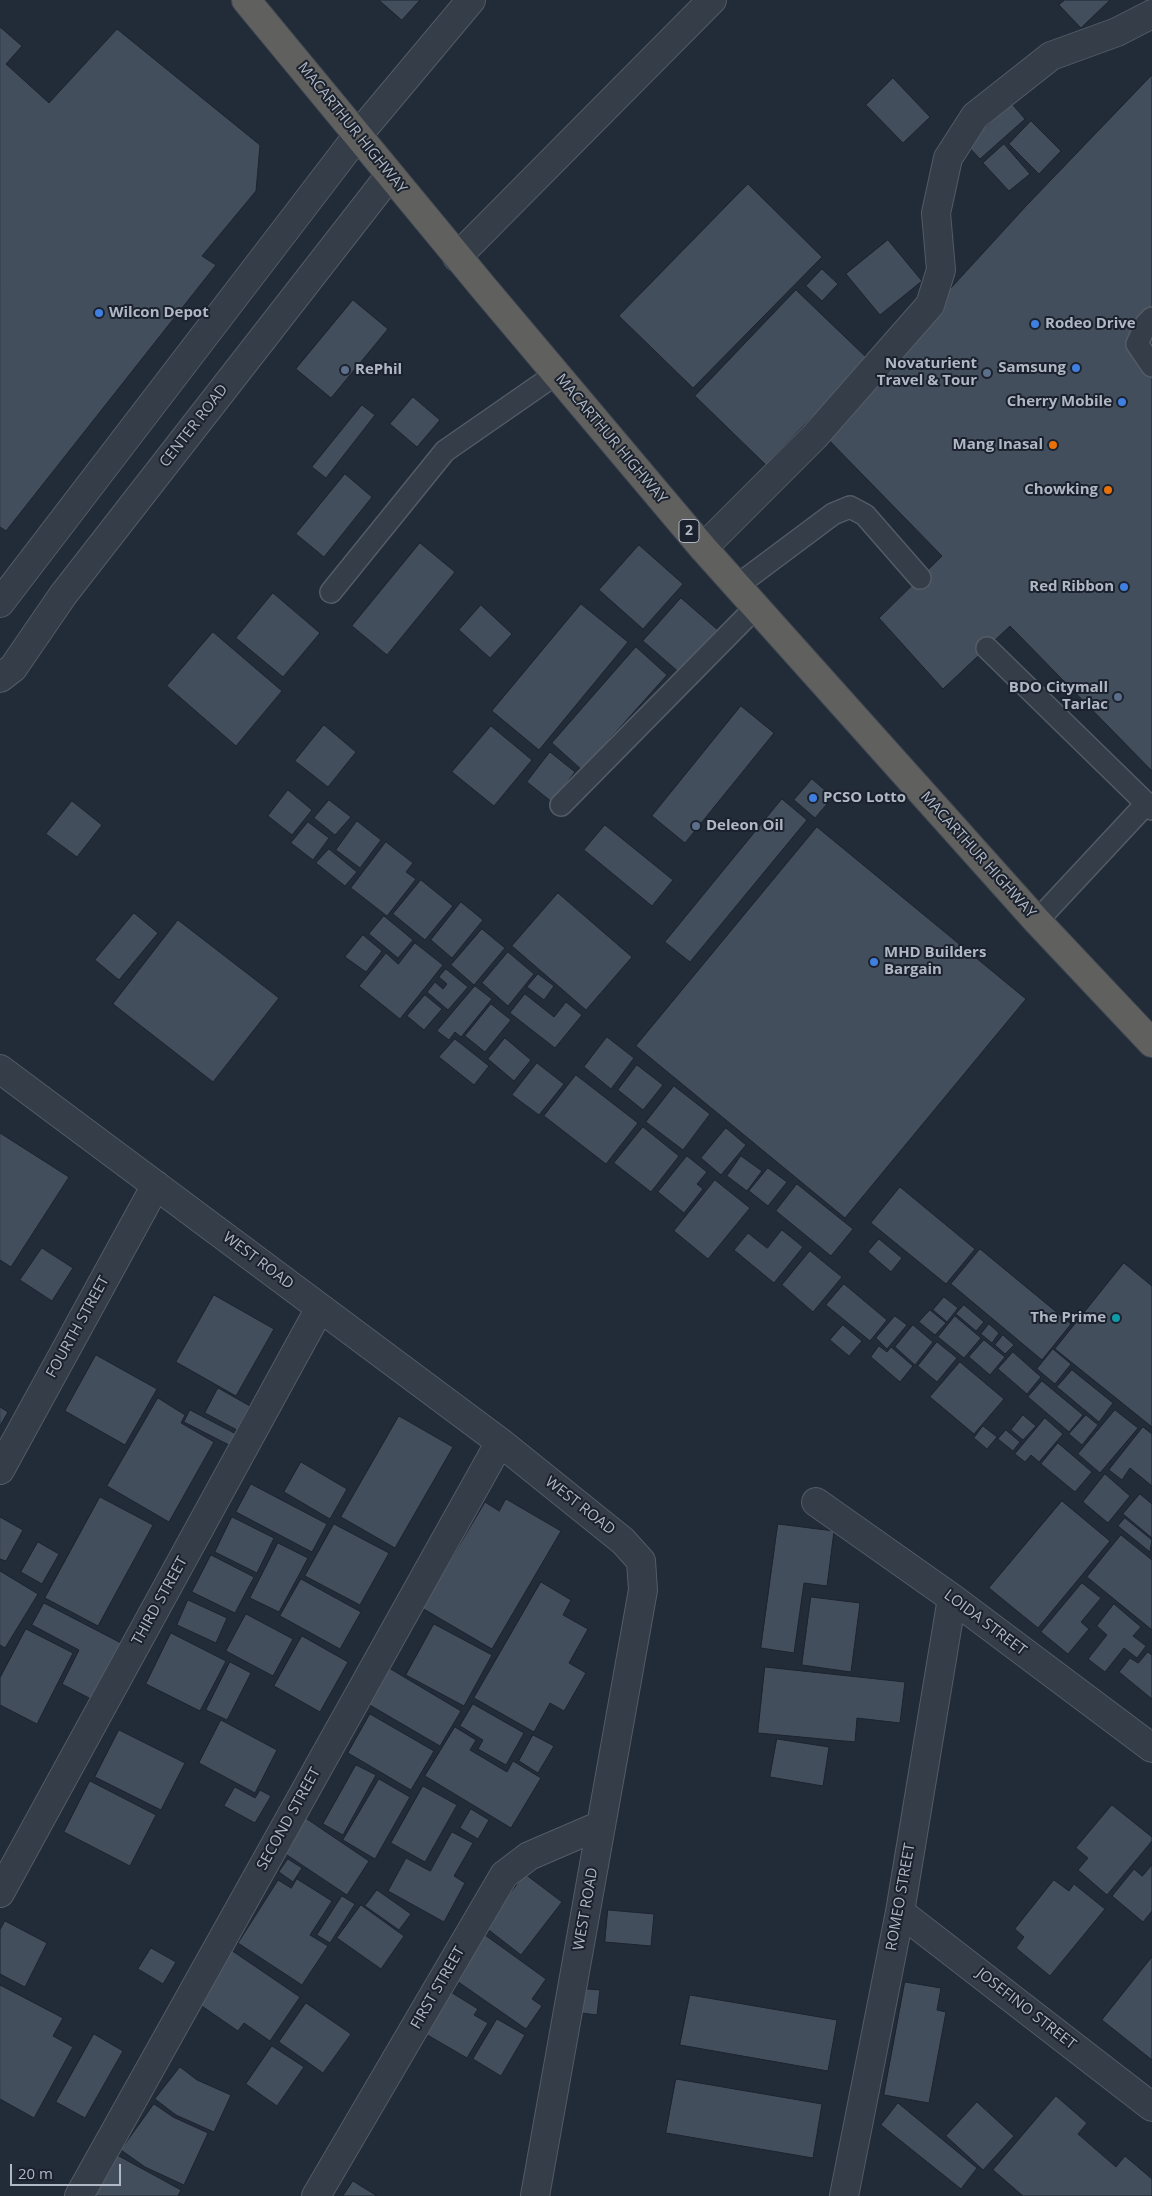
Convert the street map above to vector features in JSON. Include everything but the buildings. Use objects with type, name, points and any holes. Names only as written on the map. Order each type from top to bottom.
[{"type":"highway","name":"MACARTHUR HIGHWAY","points":[[246,0],[458,257],[703,548],[738,585],[786,643],[861,723],[1036,922],[1149,1034]]},
{"type":"street","points":[[0,603],[358,135],[471,0]]},
{"type":"street","points":[[458,257],[712,0]]},
{"type":"street","points":[[703,548],[814,437],[930,305],[941,270],[936,213],[948,158],[975,116],[1051,56],[1117,32],[1152,14]]},
{"type":"street","name":"CENTER ROAD","points":[[0,678],[13,668],[63,595],[390,175]]},
{"type":"street","name":"WEST ROAD","points":[[0,1069],[500,1442],[623,1541],[641,1561],[644,1590],[535,2196]]},
{"type":"street","name":"FOURTH STREET","points":[[0,1470],[156,1185]]},
{"type":"street","name":"THIRD STREET","points":[[0,1893],[320,1308]]},
{"type":"street","name":"SECOND STREET","points":[[78,2196],[500,1442]]},
{"type":"street","name":"LOIDA STREET","points":[[816,1502],[952,1598],[1152,1748]]},
{"type":"street","name":"ROMEO STREET","points":[[844,2196],[900,1912],[952,1598]]},
{"type":"street","name":"FIRST STREET","points":[[316,2196],[504,1875],[529,1856],[601,1825]]},
{"type":"street","name":"JOSEFINO STREET","points":[[900,1912],[1152,2107]]},
{"type":"lane","points":[[1152,318],[1146,324],[1137,344],[1152,366]]},
{"type":"lane","points":[[331,592],[445,450],[556,374]]},
{"type":"lane","points":[[738,585],[834,514],[850,507],[865,515],[920,578]]},
{"type":"lane","points":[[561,804],[756,606]]},
{"type":"lane","points":[[987,648],[1149,807],[1036,922]]},
{"type":"place","name":"Wilcon Depot","points":[[99,313]]},
{"type":"place","name":"Rodeo Drive","points":[[1035,324]]},
{"type":"place","name":"Samsung","points":[[1076,368]]},
{"type":"place","name":"RePhil","points":[[345,370]]},
{"type":"place","name":"Novaturient Travel & Tour","points":[[987,373]]},
{"type":"place","name":"Cherry Mobile","points":[[1122,402]]},
{"type":"place","name":"Mang Inasal","points":[[1053,445]]},
{"type":"place","name":"Chowking","points":[[1108,490]]},
{"type":"place","name":"Red Ribbon","points":[[1124,587]]},
{"type":"place","name":"BDO Citymall Tarlac","points":[[1118,697]]},
{"type":"place","name":"PCSO Lotto","points":[[813,798]]},
{"type":"place","name":"Deleon Oil","points":[[696,826]]},
{"type":"place","name":"MHD Builders Bargain","points":[[874,962]]},
{"type":"place","name":"The Prime","points":[[1116,1318]]}]
